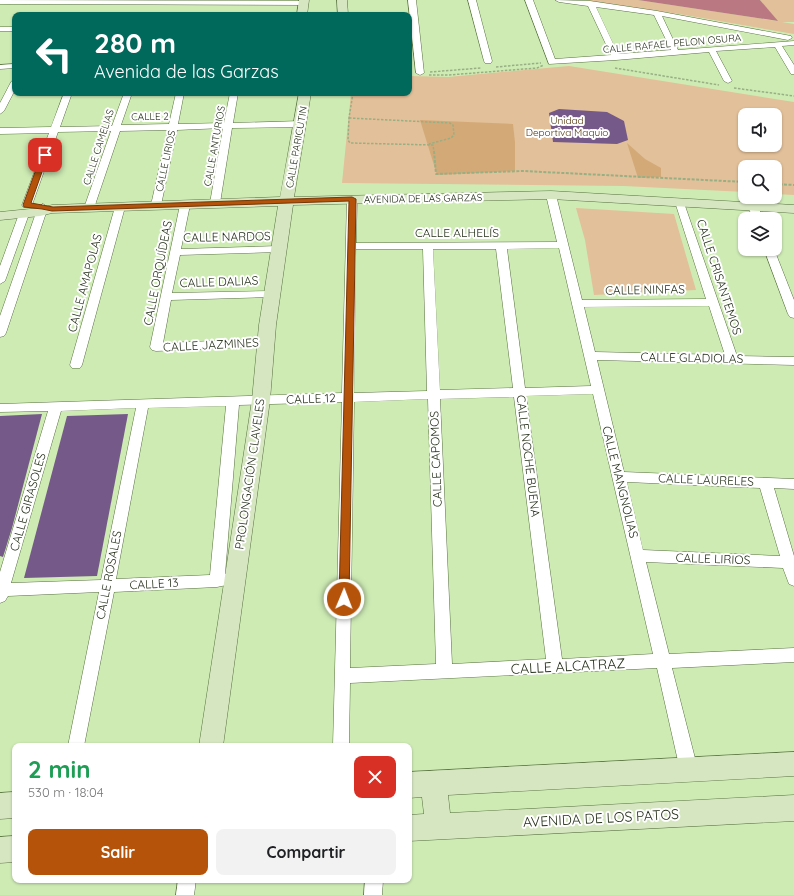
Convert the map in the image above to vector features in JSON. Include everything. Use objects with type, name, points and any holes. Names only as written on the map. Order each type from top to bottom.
[{"type":"street","points":[[342,0],[343,12]]},
{"type":"street","points":[[412,0],[422,74]]},
{"type":"street","points":[[472,0],[488,61]]},
{"type":"street","points":[[529,0],[552,62]]},
{"type":"street","points":[[559,0],[657,13],[794,39]]},
{"type":"street","points":[[0,11],[4,2],[304,1],[302,12]]},
{"type":"street","points":[[590,3],[616,58]]},
{"type":"street","points":[[657,13],[676,53]]},
{"type":"street","points":[[0,29],[12,29]]},
{"type":"street","name":"CALLE RAFAEL PELON OSURA","points":[[552,62],[794,43]]},
{"type":"street","points":[[777,44],[794,72]]},
{"type":"street","points":[[711,49],[727,85]]},
{"type":"street","points":[[0,66],[12,66]]},
{"type":"street","points":[[0,111],[12,88]]},
{"type":"street","points":[[0,281],[5,254],[25,210],[67,96]]},
{"type":"street","name":"CALLE CAMELIAS","points":[[89,208],[127,96]]},
{"type":"street","name":"CALLE LIRIOS","points":[[156,205],[179,96]]},
{"type":"street","name":"CALLE ANTURIOS","points":[[215,204],[234,96]]},
{"type":"street","name":"CALLE PARICUTIN","points":[[286,201],[301,124],[305,96]]},
{"type":"street","name":"CALLE 2","points":[[0,131],[301,124]]},
{"type":"street","name":"AVENIDA DE LAS GARZAS","points":[[0,216],[25,210],[45,209],[352,199],[551,195],[680,202],[749,212]]},
{"type":"street","name":"CALLE MANGNOLIAS","points":[[551,195],[689,770]]},
{"type":"street","points":[[341,743],[352,199]]},
{"type":"street","name":"PROLONGACIÓN CLAVELES","points":[[211,743],[226,580],[261,400],[265,343],[286,201]]},
{"type":"street","name":"CALLE CRISANTEMOS","points":[[680,202],[732,359]]},
{"type":"street","name":"CALLE ORQUÍDEAS","points":[[156,347],[185,205]]},
{"type":"street","name":"AVENIDA DE LAS GARZAS","points":[[0,206],[25,210]]},
{"type":"street","name":"CALLE AMAPOLAS","points":[[76,365],[120,207]]},
{"type":"street","points":[[0,333],[45,209]]},
{"type":"street","name":"AVENIDA DE LAS GARZAS","points":[[766,212],[794,209]]},
{"type":"street","name":"CALLE ALHELÍS","points":[[352,246],[563,245]]},
{"type":"street","name":"CALLE CAPOMOS","points":[[428,246],[444,672]]},
{"type":"street","name":"CALLE NOCHE BUENA","points":[[501,246],[555,666]]},
{"type":"street","name":"CALLE NARDOS","points":[[176,252],[279,249]]},
{"type":"street","points":[[772,256],[794,314]]},
{"type":"street","name":"CALLE DALIAS","points":[[167,297],[272,294]]},
{"type":"street","name":"CALLE NINFAS","points":[[577,304],[713,302]]},
{"type":"street","name":"CALLE JAZMINES","points":[[156,347],[265,343]]},
{"type":"street","name":"CALLE GLADIOLAS","points":[[590,356],[794,361]]},
{"type":"street","name":"CALLE 12","points":[[0,408],[598,390]]},
{"type":"street","points":[[226,580],[233,400]]},
{"type":"street","name":"CALLE ROSALES","points":[[77,743],[143,404]]},
{"type":"street","name":"CALLE GIRASOLES","points":[[1,592],[56,406]]},
{"type":"street","name":"CALLE LAURELES","points":[[619,477],[794,484]]},
{"type":"street","points":[[764,482],[794,580]]},
{"type":"street","name":"CALLE LIRIOS","points":[[638,556],[788,562]]},
{"type":"street","name":"CALLE 13","points":[[1,592],[226,580]]},
{"type":"street","name":"CALLE ALCATRAZ","points":[[343,676],[794,655]]},
{"type":"street","points":[[438,827],[421,784],[794,764]]},
{"type":"street","points":[[0,806],[12,805]]},
{"type":"street","name":"AVENIDA DE LOS PATOS","points":[[412,828],[794,808]]},
{"type":"street","points":[[0,850],[12,849]]},
{"type":"street","points":[[185,895],[187,883]]},
{"type":"street","points":[[373,895],[374,883]]},
{"type":"path","points":[[422,74],[449,76],[537,68],[552,62]]},
{"type":"path","points":[[615,68],[794,96]]},
{"type":"path","points":[[353,96],[349,118],[348,140],[350,143],[433,145],[436,174],[523,171],[738,182]]},
{"type":"path","points":[[349,118],[450,123],[453,125],[454,135],[451,138],[427,144]]},
{"type":"path","points":[[782,184],[794,185]]},
{"type":"green space","points":[[585,0],[638,0],[777,21],[760,0],[794,0],[794,22],[782,22],[794,24],[794,34],[685,15]]},
{"type":"green space","name":"Unidad Deportiva Maquio","points":[[569,66],[794,102],[794,195],[782,194],[782,160],[738,160],[738,192],[624,186],[342,183],[351,96],[412,96],[412,76],[448,77]]},
{"type":"green space","points":[[576,208],[674,214],[696,290],[594,295],[585,240]]},
{"type":"shaded area","points":[[638,0],[760,0],[778,21]]},
{"type":"shaded area","points":[[420,120],[513,124],[515,142],[515,171],[437,175]]},
{"type":"shaded area","points":[[627,143],[645,159],[661,168],[661,177],[638,178]]},
{"type":"building","points":[[559,109],[607,112],[624,121],[628,140],[617,144],[553,142],[549,113]]},
{"type":"building","points":[[42,414],[3,557],[0,556],[0,416]]},
{"type":"building","points":[[128,414],[97,576],[24,578],[67,416]]},
{"type":"route","points":[[45,155],[27,205],[43,206],[52,209],[352,199],[344,599]]}]
